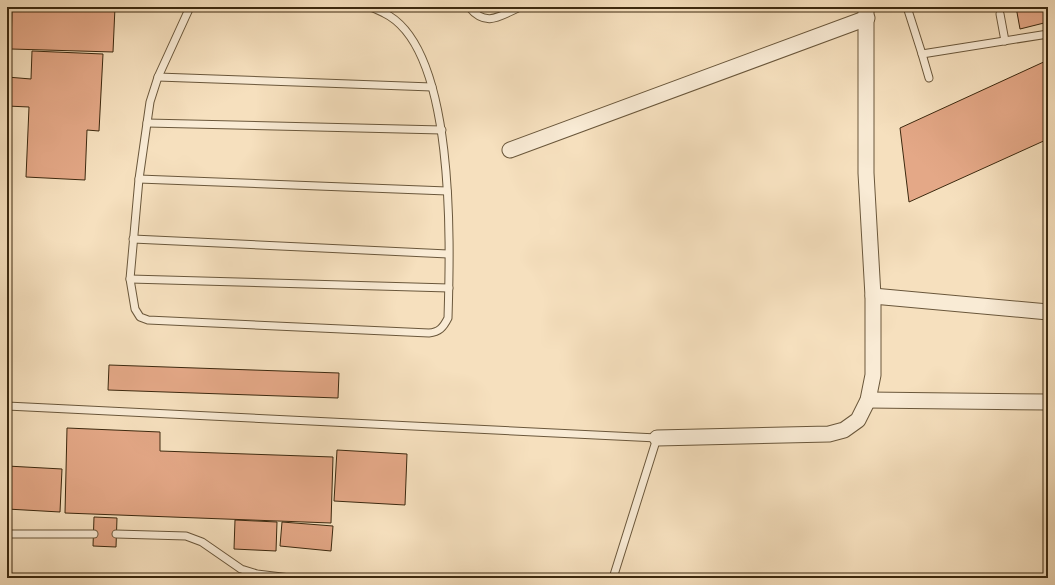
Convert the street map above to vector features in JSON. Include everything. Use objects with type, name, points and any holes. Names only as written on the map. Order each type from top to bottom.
[{"type":"street","points":[[510,150],[866,13],[866,173],[873,296],[873,375],[868,400],[858,420],[844,430],[829,434],[657,438]]},
{"type":"street","points":[[873,296],[1048,312]]},
{"type":"street","points":[[868,400],[1048,402]]},
{"type":"lane","points":[[190,7],[158,77],[150,102],[139,179],[130,279],[135,309],[140,317],[148,320],[429,333],[437,332],[444,326],[448,318],[449,288],[448,254],[450,225],[442,130],[432,87],[418,49],[404,27],[390,16],[367,7]]},
{"type":"lane","points":[[469,7],[483,19],[493,19],[520,7]]},
{"type":"lane","points":[[907,7],[930,78]]},
{"type":"lane","points":[[1000,14],[1005,41]]},
{"type":"lane","points":[[922,54],[1048,34]]},
{"type":"lane","points":[[158,77],[432,87]]},
{"type":"lane","points":[[147,123],[442,130]]},
{"type":"lane","points":[[139,179],[447,191]]},
{"type":"lane","points":[[133,239],[448,254]]},
{"type":"lane","points":[[130,279],[449,288]]},
{"type":"lane","points":[[7,406],[657,438],[613,578]]},
{"type":"lane","points":[[7,534],[94,534]]},
{"type":"lane","points":[[116,534],[186,536],[202,542],[241,569],[257,574],[290,578]]},
{"type":"building","points":[[12,7],[115,7],[113,52],[11,49]]},
{"type":"building","points":[[491,7],[514,7],[500,13]]},
{"type":"building","points":[[1016,7],[1048,7],[1048,22],[1020,29]]},
{"type":"building","points":[[32,51],[103,54],[99,131],[87,130],[85,180],[26,177],[29,107],[7,106],[7,77],[31,79]]},
{"type":"building","points":[[1048,60],[1048,139],[909,202],[900,128]]},
{"type":"building","points":[[109,365],[339,373],[338,398],[108,390]]},
{"type":"building","points":[[67,428],[160,432],[160,451],[333,457],[331,523],[65,513]]},
{"type":"building","points":[[337,450],[407,454],[405,505],[334,501]]},
{"type":"building","points":[[7,466],[62,469],[60,512],[7,509]]},
{"type":"building","points":[[94,517],[117,518],[116,547],[93,546]]},
{"type":"building","points":[[235,520],[277,522],[276,551],[234,549]]},
{"type":"building","points":[[282,522],[333,526],[331,551],[280,546]]}]
